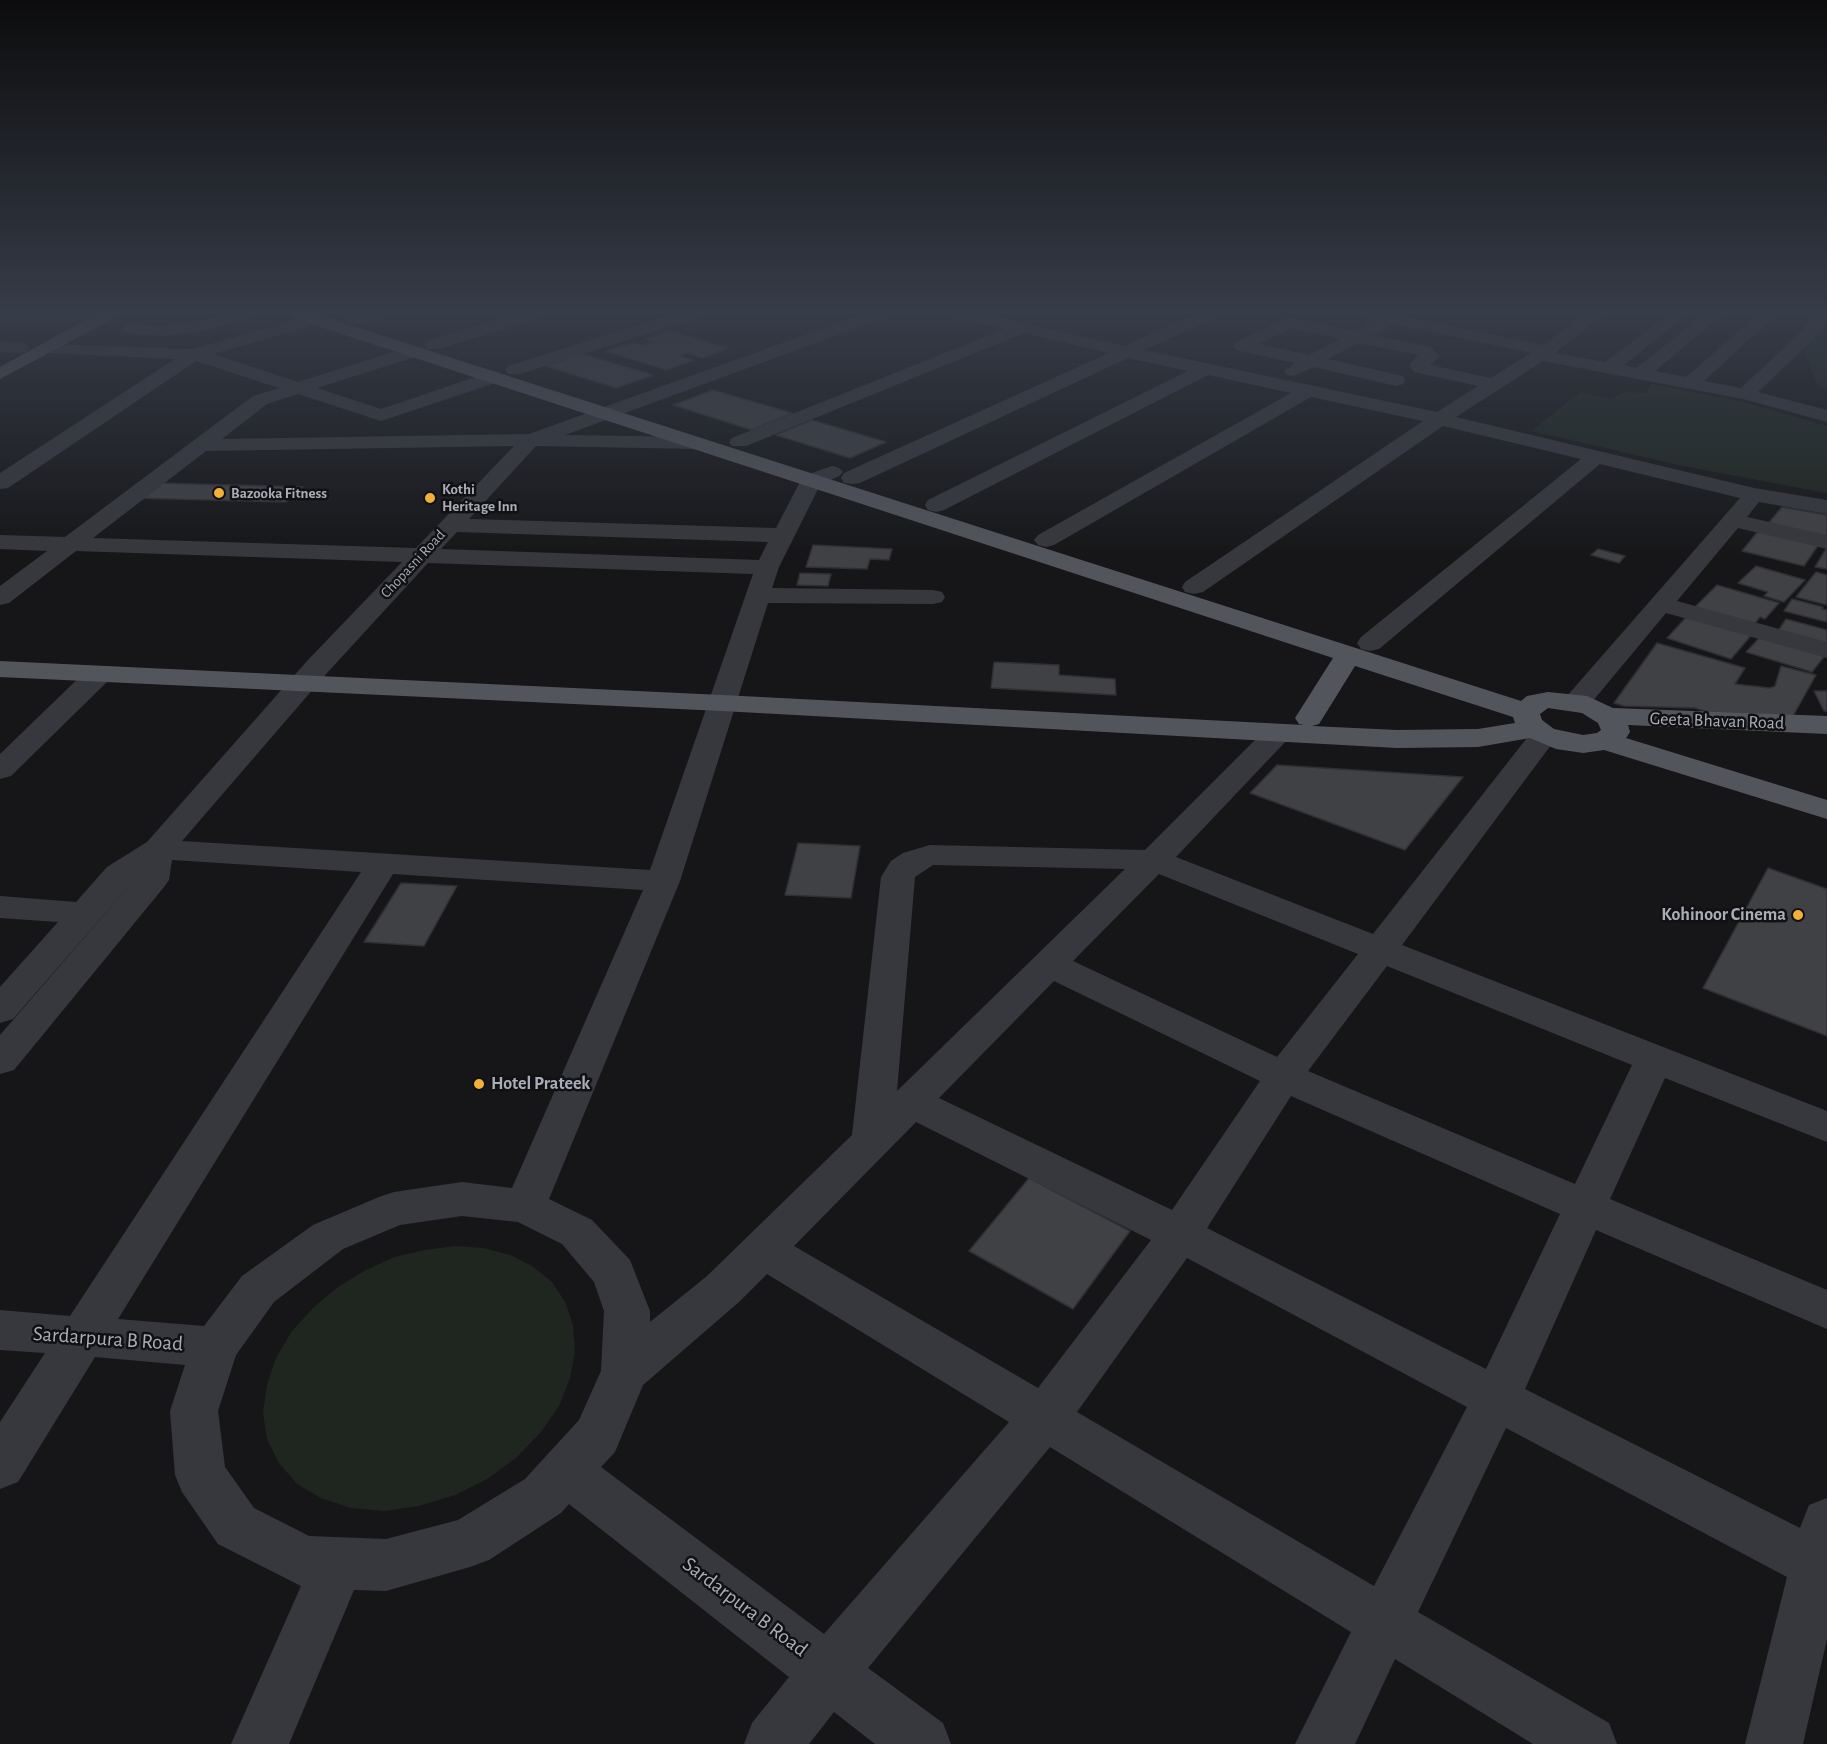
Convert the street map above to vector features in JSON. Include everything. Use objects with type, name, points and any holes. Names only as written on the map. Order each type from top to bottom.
[{"type":"main road","points":[[572,395],[739,442],[832,477],[1359,649]]},
{"type":"main road","points":[[612,408],[697,443],[936,505],[1194,587],[1535,719],[1563,741],[1583,744],[1611,730],[1827,794]]},
{"type":"main road","points":[[1293,725],[1359,649]]},
{"type":"main road","points":[[0,651],[310,675],[1293,725],[1444,740],[1478,738],[1577,702],[1592,707],[1611,730],[1827,810]]},
{"type":"main road","points":[[0,669],[99,674],[310,675]]},
{"type":"main road","name":"Geeta Bhavan Road","points":[[1611,730],[1827,725]]},
{"type":"main road","name":"Geeta Bhavan Road","points":[[1611,730],[1827,745]]},
{"type":"street","points":[[0,483],[132,395]]},
{"type":"street","points":[[0,598],[260,400],[275,395]]},
{"type":"street","points":[[325,395],[381,415],[440,395]]},
{"type":"street","name":"Chopasni Road","points":[[158,849],[310,675],[531,440],[648,395]]},
{"type":"street","points":[[739,442],[855,395]]},
{"type":"street","points":[[525,1206],[663,881],[767,567],[781,535],[832,477],[1024,395]]},
{"type":"street","points":[[936,505],[1153,395]]},
{"type":"street","points":[[1046,540],[1300,395]]},
{"type":"street","points":[[1329,395],[1440,419],[1754,495],[1827,507]]},
{"type":"street","points":[[1194,587],[1476,395]]},
{"type":"street","points":[[1750,395],[1827,416]]},
{"type":"street","points":[[201,445],[531,440],[697,443]]},
{"type":"street","points":[[1359,649],[1595,458]]},
{"type":"street","points":[[1577,702],[1754,495]]},
{"type":"street","points":[[1732,520],[1827,542]]},
{"type":"street","points":[[450,525],[781,535]]},
{"type":"street","points":[[0,542],[767,567]]},
{"type":"street","points":[[758,595],[933,597]]},
{"type":"street","points":[[1661,604],[1827,650]]},
{"type":"street","points":[[0,770],[99,674]]},
{"type":"street","points":[[773,1744],[830,1671],[1045,1417],[1180,1234],[1283,1077],[1379,950],[1535,719]]},
{"type":"street","points":[[625,1371],[723,1289],[1248,766],[1293,725]]},
{"type":"street","points":[[0,1010],[119,874],[158,849],[382,865],[663,881]]},
{"type":"street","points":[[0,1060],[152,880],[158,849]]},
{"type":"street","points":[[872,1140],[898,877],[903,868],[915,860],[930,855],[1154,861],[1827,1127]]},
{"type":"street","points":[[0,1466],[382,865]]},
{"type":"street","points":[[0,907],[84,913]]},
{"type":"street","points":[[1049,964],[1283,1077],[1827,1310]]},
{"type":"street","points":[[1324,1744],[1496,1399],[1654,1059]]},
{"type":"street","points":[[911,1102],[1180,1234],[1496,1399],[1824,1553],[1774,1744]]},
{"type":"street","points":[[462,1199],[525,1206],[577,1232],[614,1273],[627,1311],[625,1371],[597,1436],[543,1496],[470,1542],[386,1565],[305,1562],[236,1527],[200,1474],[194,1412],[215,1347],[258,1289],[328,1236],[394,1209],[462,1199]]},
{"type":"street","points":[[763,1249],[1588,1744]]},
{"type":"street","name":"Sardarpura B Road","points":[[0,1330],[215,1347]]},
{"type":"street","name":"Sardarpura B Road","points":[[566,1470],[922,1744]]},
{"type":"street","points":[[260,1744],[338,1563]]},
{"type":"shaded area","points":[[1576,395],[1595,395],[1611,399],[1618,395],[1709,395],[1743,402],[1827,426],[1827,493],[1678,465],[1532,431]]},
{"type":"shaded area","points":[[455,1246],[483,1248],[510,1255],[532,1266],[552,1282],[565,1302],[573,1325],[575,1351],[570,1378],[559,1406],[541,1432],[516,1458],[487,1479],[455,1495],[419,1506],[384,1511],[351,1508],[321,1498],[297,1484],[279,1463],[267,1439],[263,1413],[267,1385],[276,1358],[292,1331],[314,1307],[338,1287],[366,1270],[395,1257]]},
{"type":"building","points":[[699,395],[732,395],[792,413],[752,430],[673,405]]},
{"type":"building","points":[[812,420],[886,442],[850,458],[776,435]]},
{"type":"building","name":"Bazooka Fitness","points":[[155,483],[303,487],[286,502],[135,498]]},
{"type":"building","points":[[1782,507],[1827,515],[1827,537],[1767,525]]},
{"type":"building","points":[[1759,530],[1819,544],[1804,566],[1742,551]]},
{"type":"building","points":[[813,545],[892,549],[889,560],[870,559],[867,569],[806,567]]},
{"type":"building","points":[[1827,547],[1827,569],[1815,567]]},
{"type":"building","points":[[1598,549],[1625,556],[1619,563],[1591,555]]},
{"type":"building","points":[[1756,566],[1805,580],[1784,602],[1764,596],[1768,592],[1738,583]]},
{"type":"building","points":[[1816,572],[1827,575],[1827,605],[1796,597]]},
{"type":"building","points":[[800,573],[831,574],[828,586],[797,585]]},
{"type":"building","points":[[1717,585],[1779,603],[1765,619],[1760,617],[1752,627],[1693,609]]},
{"type":"building","points":[[1792,599],[1823,607],[1822,609],[1827,610],[1827,622],[1784,611]]},
{"type":"building","points":[[1690,613],[1754,632],[1731,659],[1667,638]]},
{"type":"building","points":[[1786,619],[1827,630],[1827,647],[1776,634]]},
{"type":"building","points":[[1763,634],[1827,653],[1812,672],[1746,652]]},
{"type":"building","points":[[1657,643],[1745,668],[1735,684],[1770,688],[1775,686],[1781,666],[1816,675],[1793,716],[1708,712],[1695,708],[1624,706],[1614,703]]},
{"type":"building","points":[[994,662],[1059,665],[1059,675],[1115,679],[1116,695],[991,688]]},
{"type":"building","points":[[1814,691],[1827,691],[1827,711],[1824,711]]},
{"type":"building","points":[[1277,765],[1463,777],[1405,850],[1250,793]]},
{"type":"building","points":[[798,843],[860,846],[851,898],[785,895]]},
{"type":"building","points":[[1768,868],[1827,889],[1827,1036],[1703,988]]},
{"type":"building","points":[[401,883],[457,886],[424,946],[364,942]]},
{"type":"building","points":[[1029,1178],[1130,1231],[1073,1309],[969,1251]]},
{"type":"place","name":"Bazooka Fitness","points":[[219,493]]},
{"type":"place","name":"Kothi Heritage Inn","points":[[430,498]]},
{"type":"place","name":"Kohinoor Cinema","points":[[1798,915]]},
{"type":"place","name":"Hotel Prateek","points":[[479,1084]]}]
